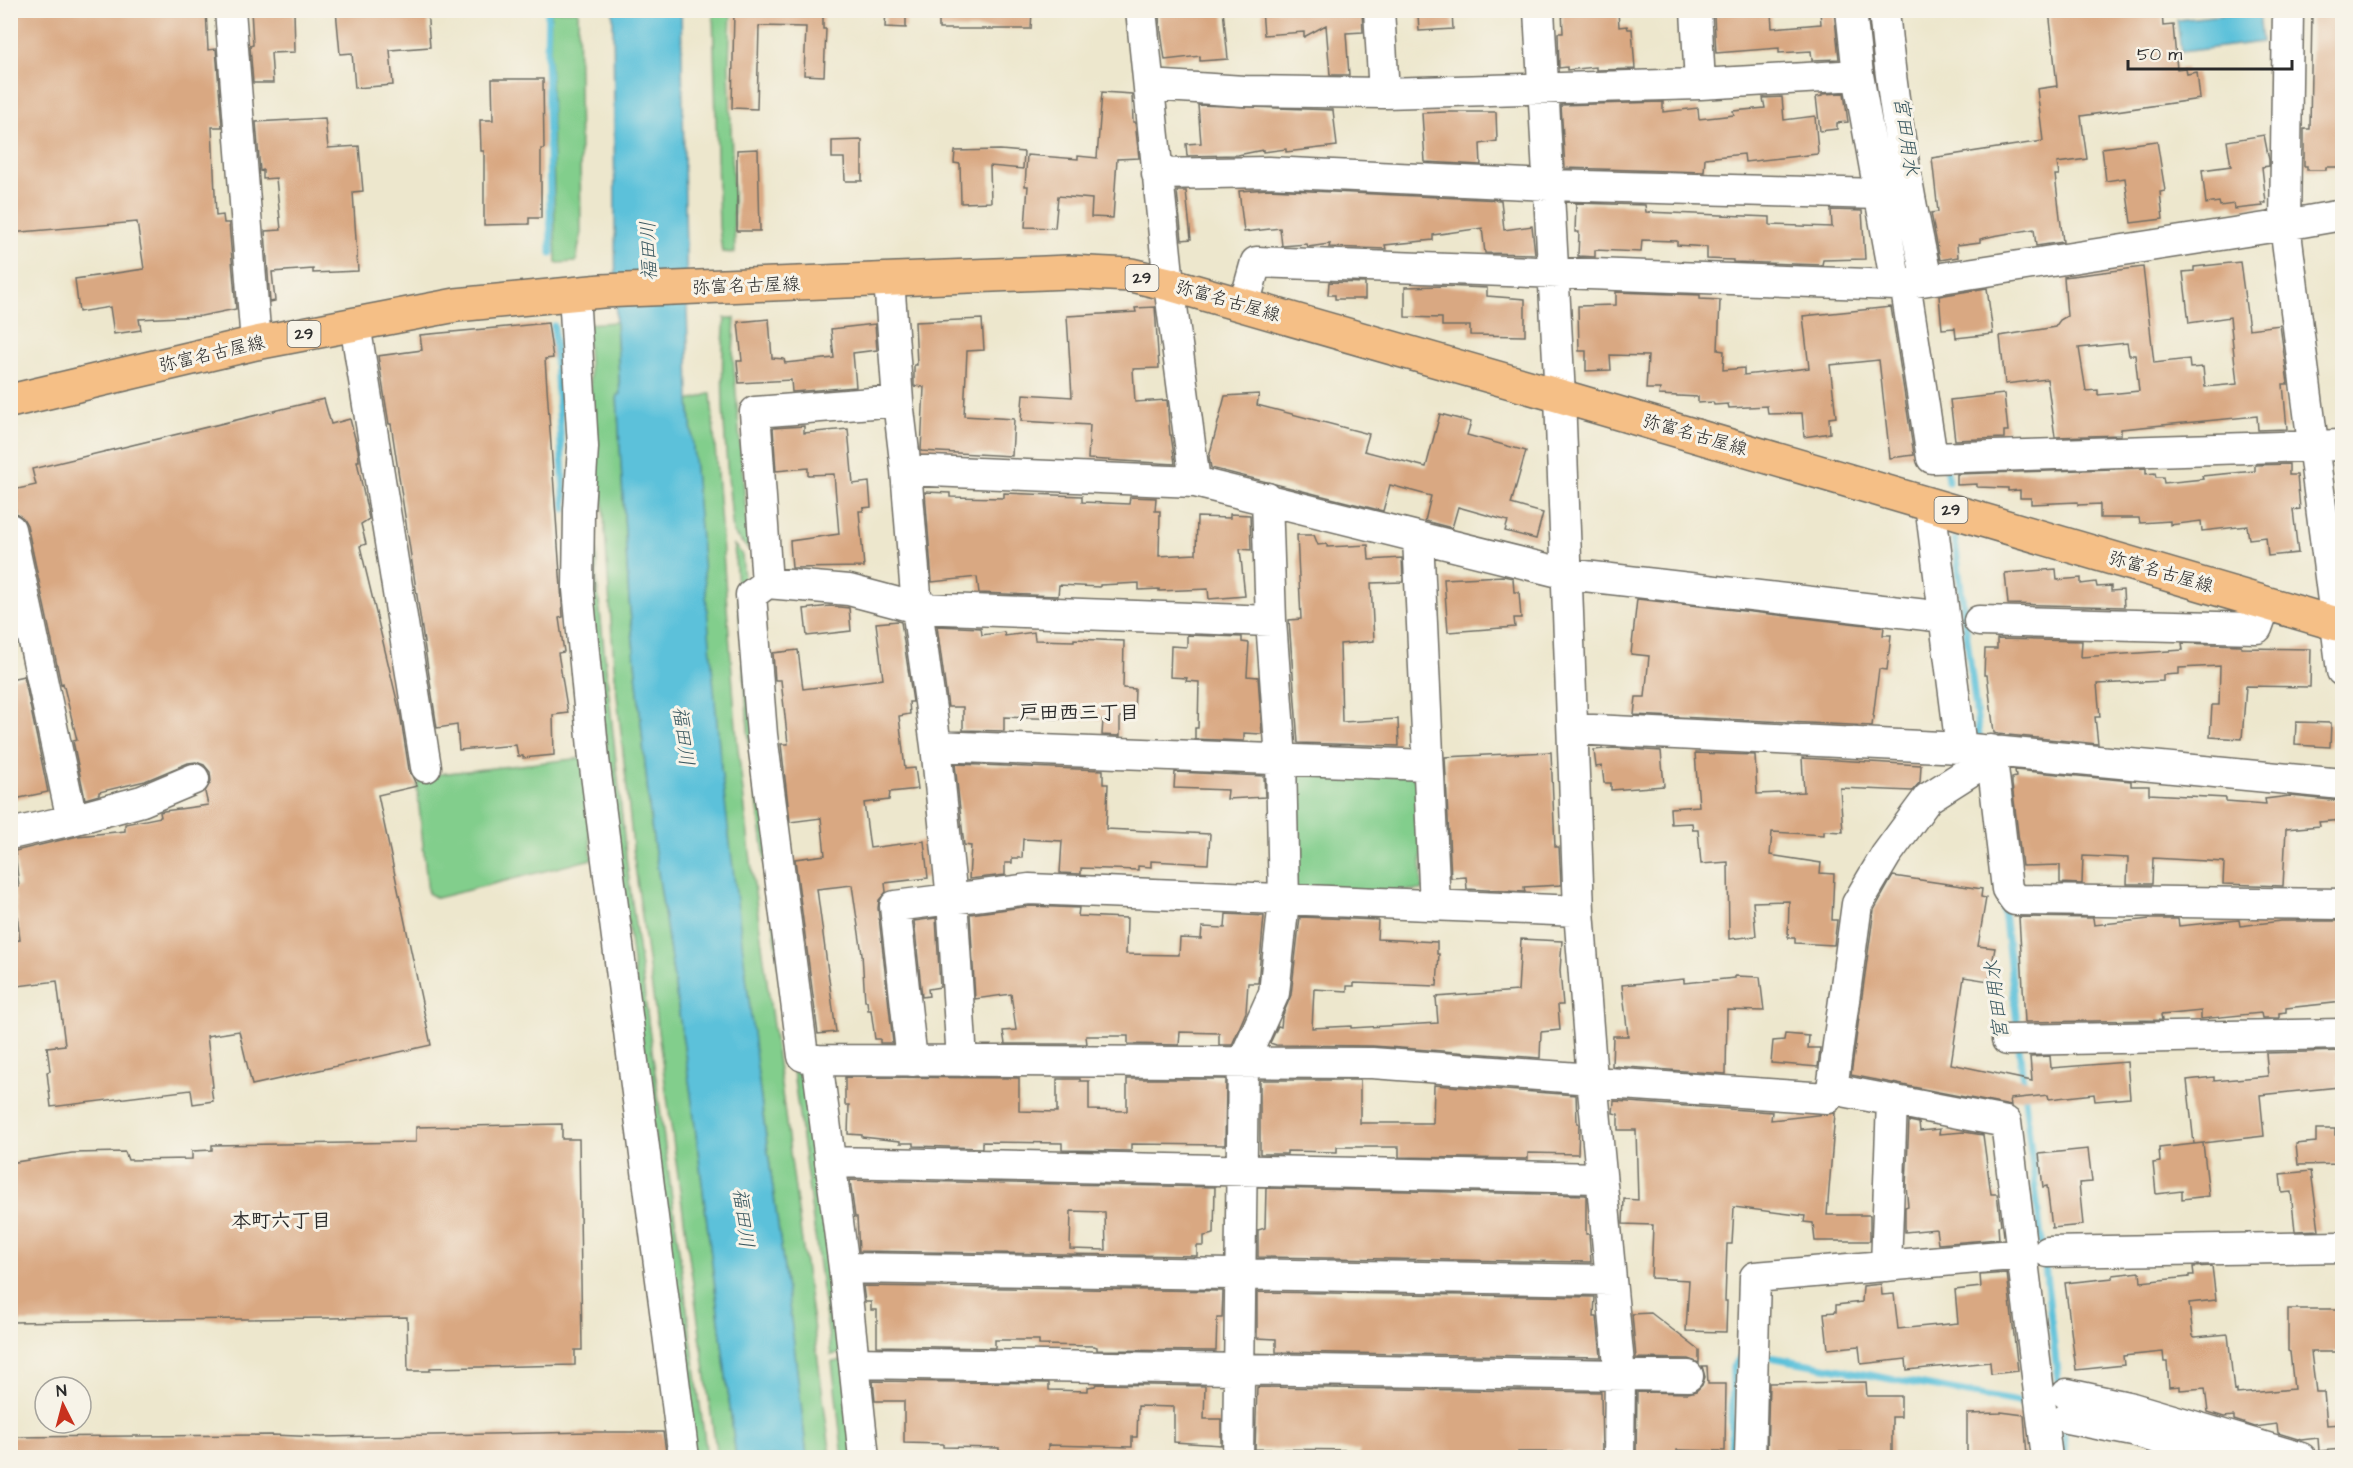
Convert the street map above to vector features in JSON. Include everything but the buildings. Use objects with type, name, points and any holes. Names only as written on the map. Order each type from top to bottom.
[{"type":"main road","name":"弥富名古屋線","points":[[10,401],[256,343],[456,305],[588,292],[1068,272],[1131,275],[1244,305],[1560,396],[2340,624]]},
{"type":"street","points":[[230,10],[256,343]]},
{"type":"street","points":[[1141,10],[1169,284],[1195,482]]},
{"type":"street","points":[[1379,10],[1384,93]]},
{"type":"street","points":[[1539,10],[1560,396],[1579,911],[1592,1080],[1620,1375],[1619,1458]]},
{"type":"street","points":[[1696,10],[1700,84]]},
{"type":"street","points":[[1851,10],[1858,75],[1880,195],[1909,283]]},
{"type":"street","points":[[1884,10],[1907,190],[1909,283],[1932,458],[2343,446]]},
{"type":"street","points":[[2288,10],[2285,225],[2290,246],[2312,446],[2340,624],[2343,671]]},
{"type":"street","points":[[1149,86],[1384,93],[1700,84],[1858,75]]},
{"type":"street","points":[[1157,174],[1268,172],[1548,185],[1880,195]]},
{"type":"street","points":[[1244,305],[1256,262],[1909,283],[2343,215]]},
{"type":"street","points":[[889,280],[917,608],[936,746],[952,899],[962,1061]]},
{"type":"street","points":[[588,292],[578,589],[594,759],[684,1458]]},
{"type":"street","points":[[355,324],[426,767]]},
{"type":"street","points":[[767,583],[755,412],[898,401]]},
{"type":"street","points":[[906,470],[1195,482],[1567,574],[1944,617]]},
{"type":"street","points":[[1238,1458],[1243,1062],[1274,993],[1284,901],[1281,759],[1271,621],[1267,498]]},
{"type":"street","points":[[1930,504],[1944,617],[1978,749],[2007,890],[2015,900],[2343,904]]},
{"type":"street","points":[[10,529],[72,820]]},
{"type":"street","points":[[1418,537],[1435,906]]},
{"type":"street","points":[[1271,621],[917,608],[849,590],[767,583],[751,595],[762,735],[803,1056],[817,1060],[1372,1063],[1827,1098],[1832,1089],[1857,904],[1886,855],[1928,798],[1975,768],[1978,749]]},
{"type":"street","points":[[1979,621],[2257,628],[2265,603]]},
{"type":"street","points":[[1573,729],[1978,749],[2343,784]]},
{"type":"street","points":[[936,746],[1427,765]]},
{"type":"street","points":[[10,834],[142,801],[194,779]]},
{"type":"street","points":[[912,1061],[895,906],[1029,890],[1579,911]]},
{"type":"street","points":[[2015,1040],[2343,1034]]},
{"type":"street","points":[[817,1060],[844,1268],[864,1458]]},
{"type":"street","points":[[1832,1089],[2006,1122],[2036,1253],[2048,1458]]},
{"type":"street","points":[[1886,1266],[1892,1101]]},
{"type":"street","points":[[830,1162],[1601,1178]]},
{"type":"street","points":[[1750,1458],[1755,1276],[2036,1253],[2343,1247]]},
{"type":"street","points":[[844,1268],[1611,1280]]},
{"type":"street","points":[[854,1363],[1688,1376]]},
{"type":"street","points":[[2224,1458],[2133,1431],[2067,1406],[2132,1408],[2301,1458]]},
{"type":"green space","points":[[551,11],[578,11],[581,233],[576,262],[556,263]]},
{"type":"green space","points":[[713,11],[731,11],[729,65],[735,253],[722,252],[719,227]]},
{"type":"green space","points":[[725,318],[735,318],[733,356],[749,550],[733,533],[723,399]]},
{"type":"green space","points":[[616,322],[620,394],[617,395],[629,600],[651,825],[691,1094],[736,1457],[717,1457],[635,866],[614,666],[603,501],[598,481],[586,324]]},
{"type":"green space","points":[[711,393],[737,740],[752,870],[831,1457],[807,1457],[730,854],[712,676],[689,401]]},
{"type":"green space","points":[[590,482],[596,530],[597,583],[627,865],[707,1457],[694,1457],[584,565]]},
{"type":"green space","points":[[734,545],[742,554],[757,734],[809,1076],[846,1353],[831,1355],[749,741]]},
{"type":"green space","points":[[582,758],[592,859],[437,898],[428,893],[417,787],[421,776]]},
{"type":"green space","points":[[1290,775],[1411,775],[1419,782],[1422,890],[1301,893],[1293,883]]},
{"type":"green space","points":[[847,1360],[858,1457],[843,1457],[832,1362]]},
{"type":"water","name":"福田川","points":[[613,11],[681,11],[689,401],[721,769],[807,1457],[736,1457],[691,1094],[651,825],[629,600],[617,395],[620,394],[616,322]]},
{"type":"water","points":[[2259,11],[2262,42],[2181,52],[2177,20]]},
{"type":"waterway","points":[[548,10],[551,253]]},
{"type":"waterway","points":[[554,326],[565,509]]},
{"type":"waterway","name":"宮田用水","points":[[1946,463],[1948,482]]},
{"type":"waterway","name":"宮田用水","points":[[1955,540],[1980,743]]},
{"type":"waterway","name":"宮田用水","points":[[2003,903],[2018,1032]]},
{"type":"waterway","name":"宮田用水","points":[[2019,1046],[2042,1246]]},
{"type":"waterway","name":"宮田用水","points":[[2044,1257],[2059,1389]]},
{"type":"waterway","points":[[1764,1356],[2029,1404]]},
{"type":"waterway","points":[[1731,1458],[1733,1367],[1741,1357]]},
{"type":"waterway","name":"宮田用水","points":[[2063,1424],[2066,1458]]},
{"type":"district","name":"戸田西三丁目","points":[[1079,713]]},
{"type":"district","name":"本町六丁目","points":[[281,1221]]}]
